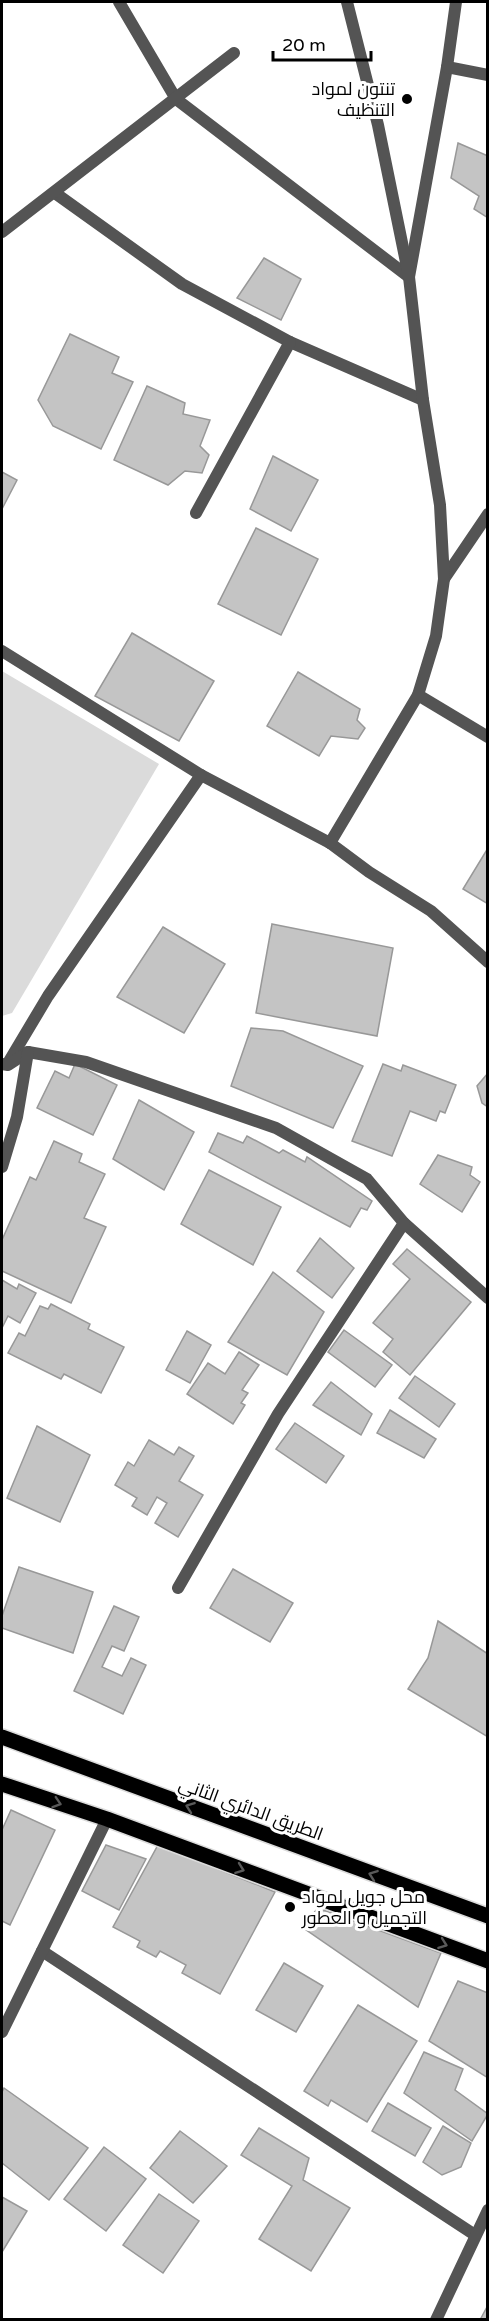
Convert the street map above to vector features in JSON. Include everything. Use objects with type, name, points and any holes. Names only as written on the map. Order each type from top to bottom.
[{"type":"main road","name":"الطريق الدائري الثاني","points":[[2,1737],[488,1916]]},
{"type":"main road","points":[[2,1784],[107,1820],[488,1961]]},
{"type":"street","points":[[119,2],[176,99],[409,277]]},
{"type":"street","points":[[330,843],[418,695],[436,636],[444,579],[440,505],[423,400],[409,277],[378,125],[347,2]]},
{"type":"street","points":[[409,277],[447,67],[456,2]]},
{"type":"street","points":[[2,232],[234,53]]},
{"type":"street","points":[[447,67],[488,75]]},
{"type":"street","points":[[55,193],[182,284],[290,342],[423,400]]},
{"type":"street","points":[[196,513],[290,342]]},
{"type":"street","points":[[444,579],[488,514]]},
{"type":"street","points":[[2,651],[201,775],[330,843],[369,872],[430,911],[488,962]]},
{"type":"street","points":[[418,695],[488,737]]},
{"type":"street","points":[[5,1064],[48,996],[201,775]]},
{"type":"street","points":[[5,1064],[28,1052],[86,1062],[276,1128],[367,1179],[404,1223],[488,1298]]},
{"type":"street","points":[[2,1167],[17,1117],[28,1052]]},
{"type":"street","points":[[178,1588],[278,1414],[404,1223]]},
{"type":"street","points":[[2,2032],[107,1820]]},
{"type":"street","points":[[42,1951],[475,2235]]},
{"type":"street","points":[[436,2319],[488,2210]]},
{"type":"shaded area","points":[[2,671],[159,764],[12,1013],[2,1016]]},
{"type":"building","points":[[458,143],[488,156],[488,218],[474,209],[479,196],[451,178]]},
{"type":"building","points":[[264,258],[301,279],[281,320],[237,298]]},
{"type":"building","points":[[70,334],[119,357],[112,373],[133,382],[101,449],[53,426],[38,400]]},
{"type":"building","points":[[147,386],[185,403],[183,414],[210,420],[200,446],[209,455],[202,473],[185,471],[168,485],[114,460]]},
{"type":"building","points":[[273,456],[318,480],[291,531],[250,509]]},
{"type":"building","points":[[2,472],[17,480],[2,509]]},
{"type":"building","points":[[256,528],[318,559],[281,635],[218,604]]},
{"type":"building","points":[[132,633],[214,681],[179,741],[95,696]]},
{"type":"building","points":[[298,672],[360,709],[357,720],[365,728],[358,739],[331,736],[319,756],[267,726]]},
{"type":"building","points":[[488,848],[488,904],[463,889]]},
{"type":"building","points":[[272,924],[393,948],[377,1036],[256,1013]]},
{"type":"building","points":[[163,927],[225,964],[184,1033],[117,997]]},
{"type":"building","points":[[251,1028],[283,1031],[363,1066],[333,1128],[231,1086]]},
{"type":"building","points":[[75,1064],[117,1085],[93,1135],[37,1108],[55,1071],[69,1078]]},
{"type":"building","points":[[383,1064],[401,1071],[403,1065],[456,1085],[445,1113],[440,1111],[436,1121],[410,1111],[392,1156],[352,1141]]},
{"type":"building","points":[[488,1073],[488,1107],[482,1103],[477,1086]]},
{"type":"building","points":[[139,1100],[194,1132],[164,1190],[113,1159]]},
{"type":"building","points":[[218,1133],[243,1143],[247,1136],[279,1153],[283,1150],[305,1162],[307,1157],[372,1201],[367,1210],[361,1208],[350,1227],[209,1152]]},
{"type":"building","points":[[54,1141],[82,1154],[79,1162],[105,1174],[84,1218],[106,1227],[71,1303],[2,1271],[2,1240],[30,1177],[36,1180]]},
{"type":"building","points":[[438,1155],[472,1167],[470,1175],[480,1182],[462,1212],[420,1184]]},
{"type":"building","points":[[209,1170],[281,1207],[253,1265],[181,1224]]},
{"type":"building","points":[[320,1238],[354,1268],[332,1298],[297,1271]]},
{"type":"building","points":[[407,1249],[471,1302],[410,1375],[383,1352],[393,1339],[373,1323],[410,1279],[393,1264]]},
{"type":"building","points":[[273,1272],[324,1312],[287,1375],[228,1342]]},
{"type":"building","points":[[2,1280],[17,1289],[19,1284],[36,1293],[20,1323],[8,1316],[2,1328]]},
{"type":"building","points":[[51,1304],[90,1324],[88,1329],[124,1347],[101,1393],[64,1374],[61,1379],[8,1353],[19,1333],[25,1336],[40,1306],[48,1309]]},
{"type":"building","points":[[344,1330],[392,1365],[375,1387],[328,1352]]},
{"type":"building","points":[[187,1331],[211,1345],[190,1383],[166,1370]]},
{"type":"building","points":[[239,1352],[259,1365],[242,1390],[248,1393],[241,1403],[245,1405],[233,1424],[187,1394],[208,1363],[225,1374]]},
{"type":"building","points":[[415,1376],[455,1404],[439,1427],[399,1398]]},
{"type":"building","points":[[331,1382],[372,1414],[361,1435],[313,1405]]},
{"type":"building","points":[[390,1410],[436,1439],[424,1458],[377,1433]]},
{"type":"building","points":[[295,1423],[344,1456],[326,1483],[276,1449]]},
{"type":"building","points":[[37,1426],[90,1455],[60,1522],[7,1498]]},
{"type":"building","points":[[149,1440],[174,1455],[179,1447],[194,1456],[179,1481],[203,1495],[178,1537],[155,1523],[167,1503],[157,1497],[147,1515],[132,1506],[137,1498],[115,1485],[128,1462],[134,1466]]},
{"type":"building","points":[[19,1567],[93,1592],[73,1653],[2,1628],[2,1616]]},
{"type":"building","points":[[233,1569],[293,1603],[270,1642],[210,1608]]},
{"type":"building","points":[[114,1606],[139,1617],[124,1651],[112,1646],[102,1667],[122,1676],[131,1658],[146,1665],[123,1714],[74,1691]]},
{"type":"building","points":[[438,1621],[488,1654],[488,1737],[408,1689],[428,1658]]},
{"type":"building","points":[[11,1810],[55,1830],[10,1925],[2,1921],[2,1830]]},
{"type":"building","points":[[106,1845],[146,1859],[119,1910],[82,1891]]},
{"type":"building","points":[[158,1845],[275,1892],[220,1994],[182,1973],[186,1965],[160,1951],[156,1957],[137,1947],[140,1941],[113,1927]]},
{"type":"building","points":[[318,1908],[441,1953],[418,2007],[302,1927]]},
{"type":"building","points":[[284,1963],[323,1986],[296,2032],[256,2010]]},
{"type":"building","points":[[458,1981],[488,1993],[488,2078],[429,2041]]},
{"type":"building","points":[[358,2005],[417,2041],[367,2122],[331,2100],[328,2106],[304,2091]]},
{"type":"building","points":[[424,2052],[463,2069],[455,2090],[488,2114],[472,2141],[404,2093]]},
{"type":"building","points":[[4,2088],[88,2148],[49,2200],[2,2163],[2,2092]]},
{"type":"building","points":[[388,2103],[431,2128],[415,2156],[372,2131]]},
{"type":"building","points":[[443,2126],[471,2143],[461,2167],[442,2175],[423,2162]]},
{"type":"building","points":[[259,2128],[309,2158],[303,2180],[350,2208],[311,2271],[259,2239],[292,2186],[241,2155]]},
{"type":"building","points":[[180,2131],[227,2166],[193,2203],[150,2168]]},
{"type":"building","points":[[104,2147],[146,2179],[106,2231],[64,2199]]},
{"type":"building","points":[[159,2194],[199,2221],[163,2273],[123,2245]]},
{"type":"building","points":[[2,2197],[27,2211],[2,2252]]},
{"type":"building","points":[[488,2305],[488,2320],[480,2320]]},
{"type":"place","name":"تنتون لمواد التنظيف","points":[[407,99]]},
{"type":"place","name":"محل جويل لمواد التجميل و العطور","points":[[290,1907]]}]
